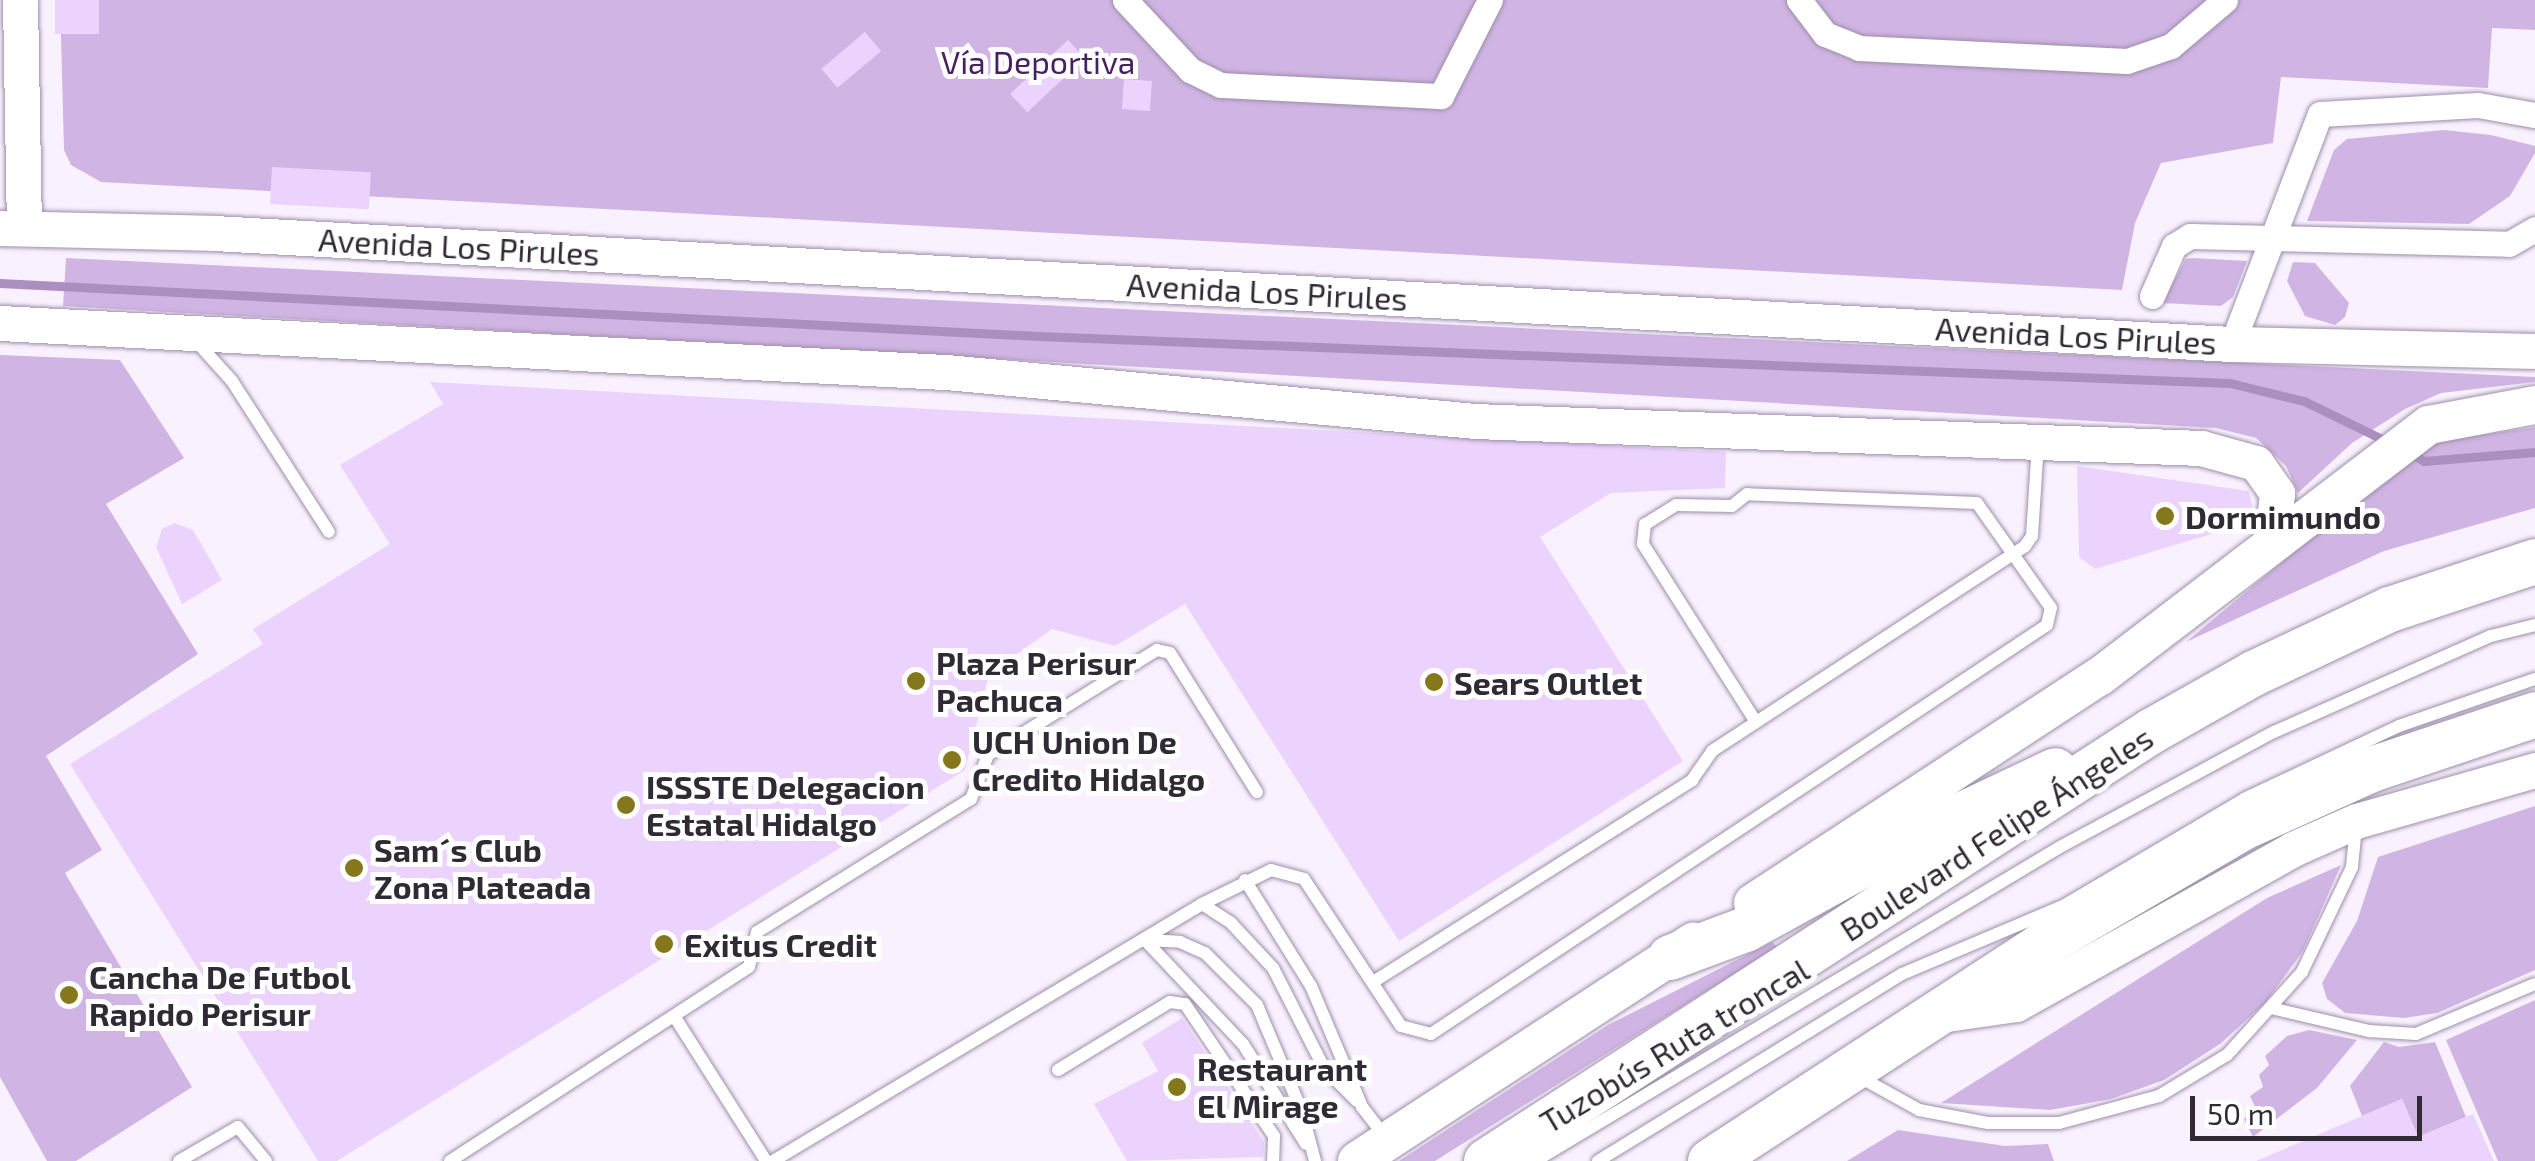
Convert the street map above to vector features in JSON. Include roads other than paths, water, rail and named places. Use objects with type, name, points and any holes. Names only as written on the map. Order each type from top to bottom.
[{"type":"highway","name":"Boulevard Felipe Ángeles","points":[[1486,1161],[2032,813],[2152,730],[2253,672],[2390,609],[2535,561]]},
{"type":"highway","points":[[1710,1161],[1852,1072],[2041,945],[2245,826],[2371,768],[2535,714]]},
{"type":"highway","points":[[1670,957],[1745,930],[1903,842],[2058,768],[2152,730]]},
{"type":"main road","points":[[1372,1151],[2098,678],[2429,425],[2519,407]]},
{"type":"street","points":[[12,227],[20,0]]},
{"type":"street","points":[[1125,0],[1190,70],[1221,85],[1441,96],[1490,0]]},
{"type":"street","points":[[1799,0],[1825,34],[1858,48],[2127,61],[2157,55],[2224,1]]},
{"type":"street","points":[[2232,344],[2320,114],[2478,105],[2535,115]]},
{"type":"street","name":"Avenida Los Pirules","points":[[12,227],[2232,344],[2535,350]]},
{"type":"street","points":[[2152,296],[2174,246],[2190,236],[2509,244],[2535,229]]},
{"type":"street","points":[[0,323],[946,372],[1475,421],[2201,448],[2256,463],[2277,493],[2272,542]]},
{"type":"street","points":[[1932,1016],[2016,1004],[2356,820],[2535,770]]},
{"type":"lane","points":[[188,332],[232,381],[328,532]]},
{"type":"lane","points":[[1373,982],[1692,780],[1712,752],[2015,553],[2032,536],[2038,442]]},
{"type":"lane","points":[[773,1161],[1202,904],[1271,870],[1304,879],[1401,1026],[1431,1034],[2047,625],[2051,608],[1978,503],[1747,494],[1732,506],[1676,505],[1646,524],[1643,544],[1756,722]]},
{"type":"lane","name":"Tuzobús Ruta troncal","points":[[1535,1161],[2060,847],[2274,732],[2491,636],[2535,625]]},
{"type":"lane","points":[[450,1161],[676,1019],[692,1001],[749,967],[758,932],[978,794],[988,754],[1157,650],[1170,653],[1257,792]]},
{"type":"lane","name":"Tuzobús Ruta troncal","points":[[1598,1161],[1902,974],[2065,905],[2244,799],[2399,726],[2535,679]]},
{"type":"lane","points":[[1852,1072],[1931,1114],[2058,1123],[2172,1089],[2227,1055],[2274,1009],[2338,904],[2356,854],[2356,820]]},
{"type":"lane","points":[[1245,880],[1311,986],[1362,1106],[1372,1151]]},
{"type":"lane","points":[[1202,904],[1231,923],[1273,968],[1324,1068],[1362,1106]]},
{"type":"lane","points":[[1144,939],[1180,942],[1235,977],[1272,1034],[1315,1161]]},
{"type":"lane","points":[[1144,939],[1242,1044],[1309,1147]]},
{"type":"lane","points":[[2274,1009],[2369,1031],[2416,1034],[2535,984]]},
{"type":"lane","points":[[1058,1070],[1170,1002],[1185,1004],[1274,1136],[1273,1161]]},
{"type":"lane","points":[[676,1019],[766,1161]]},
{"type":"lane","points":[[179,1161],[238,1127],[266,1161]]},
{"type":"waterway","points":[[0,283],[1039,336],[2230,383],[2304,401],[2388,442]]},
{"type":"waterway","points":[[2411,454],[2424,461],[2535,452]]},
{"type":"place","name":"Dormimundo","points":[[2165,516]]},
{"type":"place","name":"Plaza Perisur Pachuca","points":[[916,681]]},
{"type":"place","name":"Sears Outlet","points":[[1434,682]]},
{"type":"place","name":"UCH Union De Credito Hidalgo","points":[[952,760]]},
{"type":"place","name":"ISSSTE Delegacion Estatal Hidalgo","points":[[626,805]]},
{"type":"place","name":"Sam´s Club Zona Plateada","points":[[354,868]]},
{"type":"place","name":"Exitus Credit","points":[[664,944]]},
{"type":"place","name":"Cancha De Futbol Rapido Perisur","points":[[69,995]]},
{"type":"place","name":"Restaurant El Mirage","points":[[1177,1087]]},
{"type":"park label","name":"Vía Deportiva","points":[[1038,61]]}]
